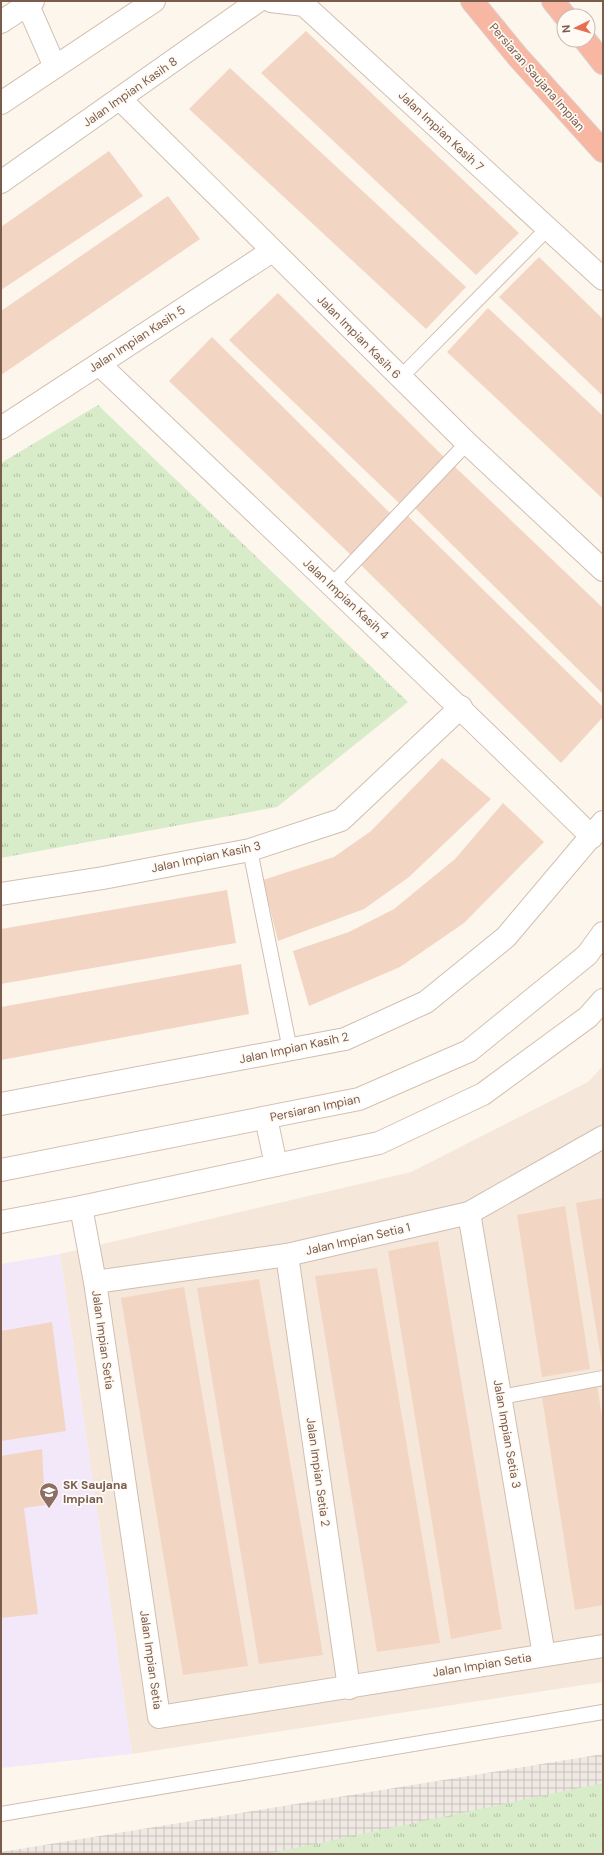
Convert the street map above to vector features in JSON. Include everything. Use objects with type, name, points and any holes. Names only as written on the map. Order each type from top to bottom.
[{"type":"highway","name":"Persiaran Saujana Impian","points":[[472,1],[518,57],[603,151]]},
{"type":"highway","points":[[591,48],[603,63]]},
{"type":"street","points":[[1,103],[154,1]]},
{"type":"street","name":"Jalan Impian Kasih 8","points":[[1,182],[258,1]]},
{"type":"street","name":"Jalan Impian Kasih 7","points":[[271,1],[304,5],[603,279]]},
{"type":"street","points":[[1,22],[28,2],[55,66]]},
{"type":"street","name":"Jalan Impian Kasih 6","points":[[120,99],[400,378],[603,570]]},
{"type":"street","name":"Jalan Impian Kasih 5","points":[[1,428],[272,251]]},
{"type":"street","name":"Jalan Impian Kasih 4","points":[[99,364],[331,586],[461,707],[598,829]]},
{"type":"street","name":"Jalan Impian Kasih 3","points":[[1,894],[103,878],[250,850],[341,820],[461,707]]},
{"type":"street","name":"Jalan Impian Kasih 2","points":[[1,1104],[345,1039],[426,1002],[506,937],[598,829]]},
{"type":"street","name":"Persiaran Impian","points":[[1,1170],[359,1099],[469,1051],[587,956],[603,933]]},
{"type":"street","points":[[1,1222],[81,1207],[379,1143],[483,1094],[588,1017],[603,1000]]},
{"type":"street","points":[[266,1118],[276,1165]]},
{"type":"street","name":"Jalan Impian Setia 1","points":[[95,1282],[287,1256],[469,1213],[603,1137]]},
{"type":"street","name":"Jalan Impian Setia","points":[[81,1207],[95,1282],[159,1717],[349,1688],[603,1646]]},
{"type":"street","name":"Jalan Impian Setia 3","points":[[469,1213],[544,1655]]},
{"type":"street","name":"Jalan Impian Setia 2","points":[[287,1256],[349,1688]]},
{"type":"lane","points":[[400,378],[548,228]]},
{"type":"lane","points":[[331,586],[467,443]]},
{"type":"lane","points":[[250,850],[290,1050]]},
{"type":"lane","points":[[501,1397],[603,1378]]},
{"type":"lane","points":[[1,1814],[603,1712]]},
{"type":"shaded area","points":[[603,1066],[603,1682],[132,1754],[60,1254],[411,1172],[588,1082]]},
{"type":"shaded area","name":"SK Saujana Impian","points":[[60,1254],[132,1754],[1,1768],[1,1264]]},
{"type":"shaded area","points":[[603,1754],[603,1854],[1,1854],[1,1852]]},
{"type":"green space","points":[[98,405],[408,702],[277,807],[1,858],[1,463]]},
{"type":"green space","points":[[603,1783],[603,1854],[267,1854]]},
{"type":"building","points":[[306,31],[519,233],[476,275],[261,73]]},
{"type":"building","points":[[230,68],[466,287],[426,329],[189,109]]},
{"type":"building","points":[[109,151],[143,196],[1,290],[1,227]]},
{"type":"building","points":[[168,196],[200,239],[1,375],[1,311]]},
{"type":"building","points":[[539,257],[603,319],[603,396],[499,297]]},
{"type":"building","points":[[278,293],[444,457],[400,504],[229,340]]},
{"type":"building","points":[[488,308],[603,416],[603,499],[447,352]]},
{"type":"building","points":[[212,337],[391,514],[352,556],[169,381]]},
{"type":"building","points":[[453,465],[603,608],[603,694],[413,506]]},
{"type":"building","points":[[406,514],[603,707],[603,717],[561,763],[361,565]]},
{"type":"building","points":[[442,758],[491,799],[409,877],[364,909],[278,941],[263,880],[334,857],[371,831]]},
{"type":"building","points":[[503,803],[544,842],[464,923],[400,967],[309,1006],[293,951],[349,932],[394,909],[455,859]]},
{"type":"building","points":[[227,890],[236,943],[1,984],[1,929]]},
{"type":"building","points":[[241,964],[249,1014],[1,1060],[1,1007]]},
{"type":"building","points":[[603,1198],[603,1365],[602,1365],[576,1203]]},
{"type":"building","points":[[565,1206],[590,1369],[542,1377],[517,1215]]},
{"type":"building","points":[[438,1241],[502,1629],[451,1639],[388,1251]]},
{"type":"building","points":[[377,1268],[440,1643],[377,1652],[315,1276]]},
{"type":"building","points":[[259,1279],[323,1655],[259,1664],[197,1288]]},
{"type":"building","points":[[184,1287],[248,1666],[183,1675],[121,1298]]},
{"type":"building","points":[[52,1322],[66,1431],[1,1441],[1,1331]]},
{"type":"building","points":[[597,1386],[603,1423],[603,1605],[575,1610],[542,1397]]},
{"type":"building","points":[[42,1449],[45,1505],[24,1508],[38,1614],[1,1618],[1,1456]]},
{"type":"place","name":"SK Saujana Impian","points":[[49,1509]]}]
